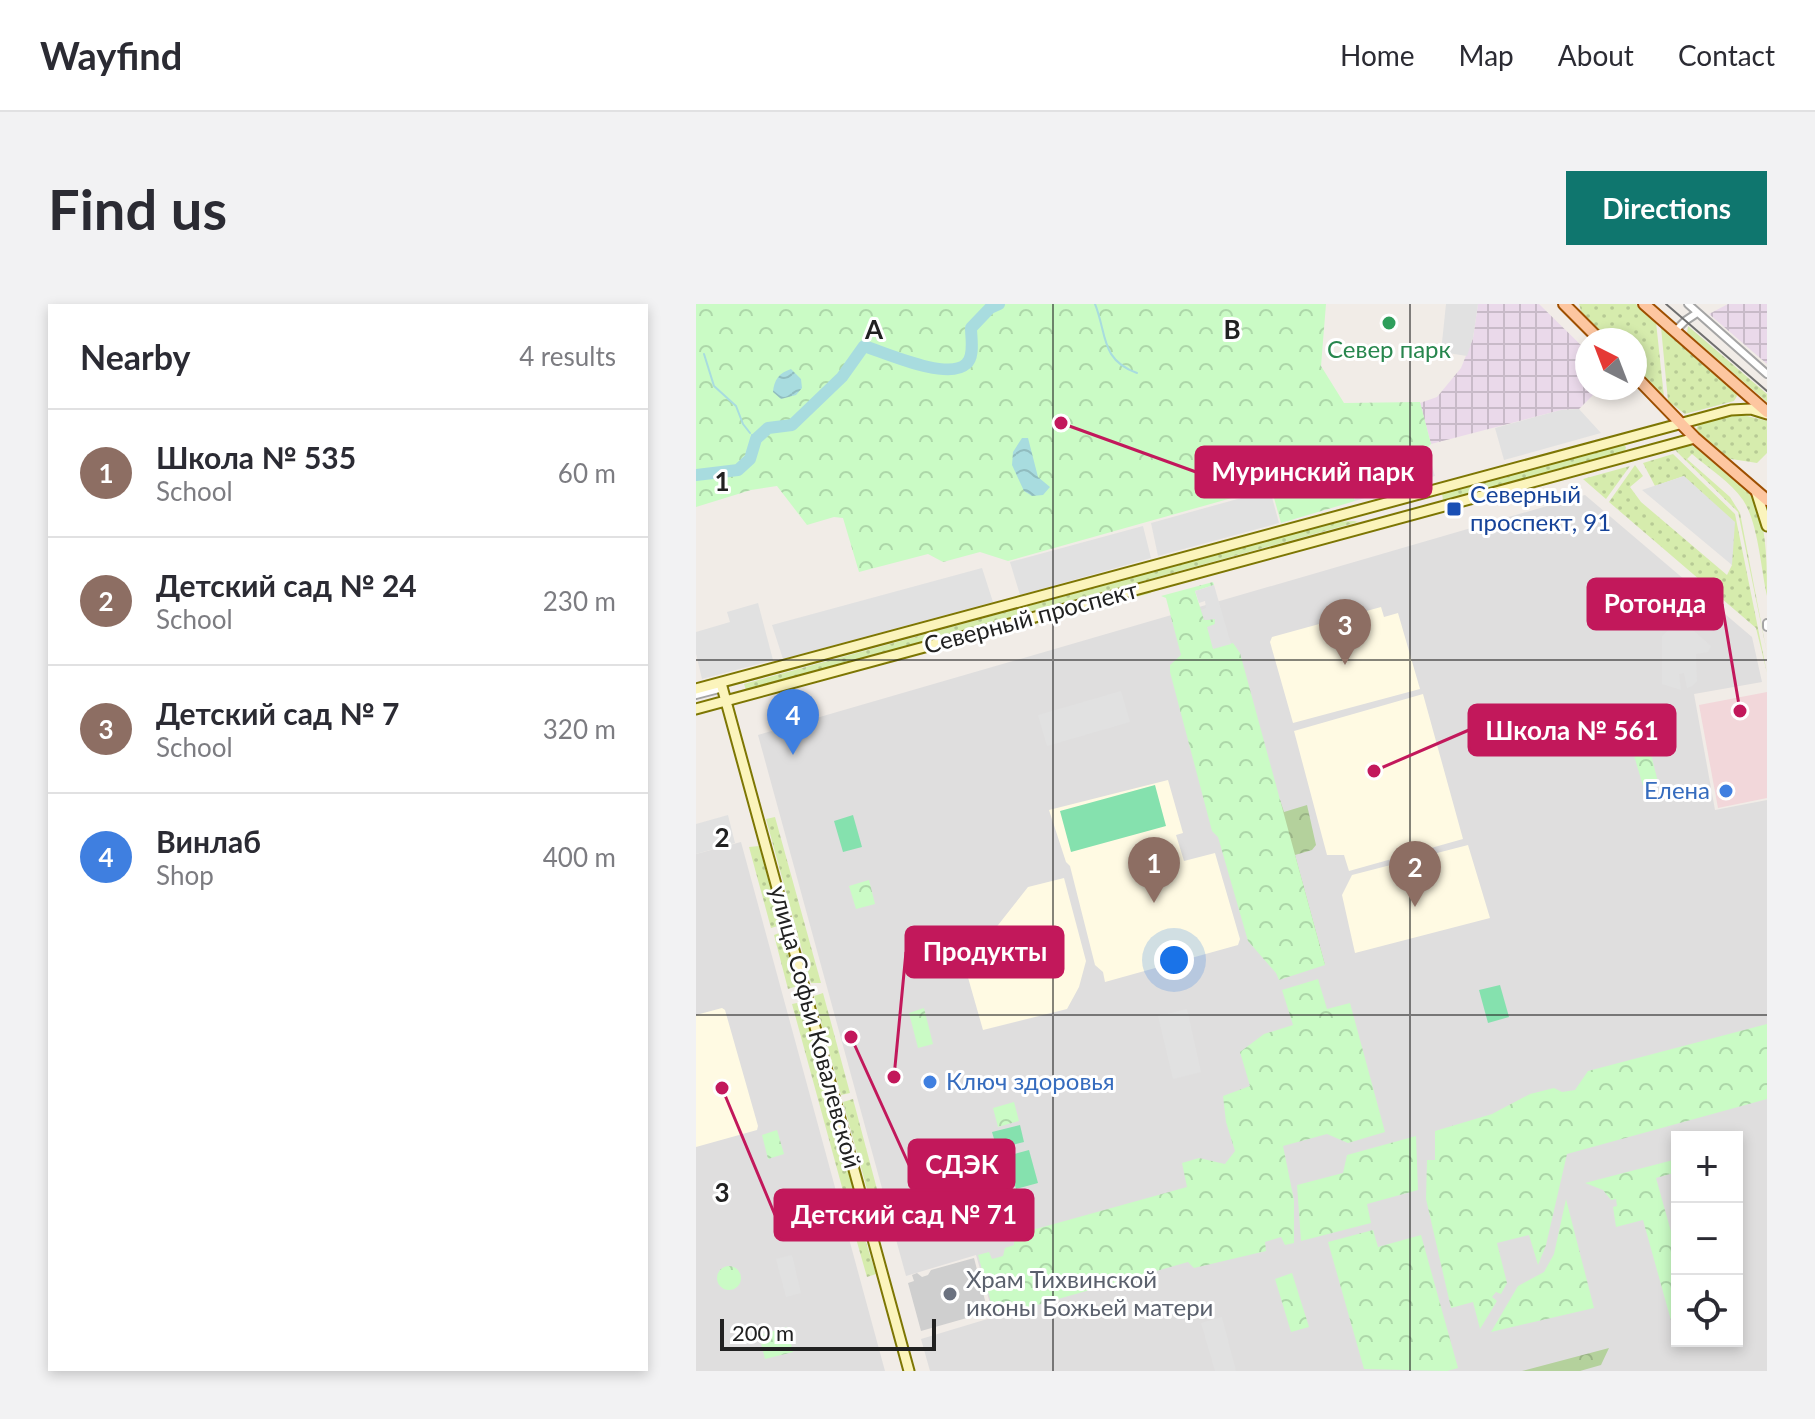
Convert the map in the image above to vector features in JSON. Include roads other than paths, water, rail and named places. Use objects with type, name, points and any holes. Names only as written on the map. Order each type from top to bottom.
[{"type":"main road","points":[[1564,304],[1588,328]]},
{"type":"main road","points":[[1576,304],[1578,318]]},
{"type":"main road","points":[[1644,304],[1767,413]]},
{"type":"main road","points":[[1647,388],[1695,438],[1767,500]]},
{"type":"main road","name":"Северный проспект","points":[[696,689],[722,686],[1731,410],[1751,409],[1767,413]]},
{"type":"main road","points":[[1628,437],[1633,454]]},
{"type":"main road","name":"Северный проспект","points":[[696,709],[1695,438]]},
{"type":"main road","points":[[1756,491],[1767,526]]},
{"type":"main road","points":[[1362,510],[1366,526]]},
{"type":"main road","name":"улица Софьи Ковалевской","points":[[722,686],[909,1371]]},
{"type":"street","points":[[1688,304],[1767,374]]},
{"type":"street","points":[[1675,331],[1697,313]]},
{"type":"street","name":"Северный проспект","points":[[696,695],[722,686]]},
{"type":"water","points":[[791,369],[801,379],[802,388],[796,395],[781,399],[773,392],[775,384],[780,375]]},
{"type":"water","points":[[1022,438],[1028,438],[1038,477],[1050,487],[1043,495],[1032,496],[1024,491],[1012,465],[1013,452]]},
{"type":"waterway","points":[[696,475],[738,470],[750,459],[756,439],[768,428],[792,425],[842,377],[864,346],[932,368],[957,368],[966,364],[972,352],[971,328],[990,308],[999,304]]},
{"type":"waterway","points":[[1095,304],[1111,353],[1117,361],[1137,373]]},
{"type":"waterway","points":[[704,354],[714,386],[736,406],[750,433]]},
{"type":"waterway","points":[[752,435],[756,439]]},
{"type":"tram line","points":[[1666,304],[1767,391]]},
{"type":"place","name":"Север парк","points":[[1389,323]]},
{"type":"place","name":"Муринский парк","points":[[1061,423]]},
{"type":"place","name":"Северный проспект, 91","points":[[1454,509]]},
{"type":"place","name":"Детский сад № 7","points":[[1345,665]]},
{"type":"place","name":"Ротонда","points":[[1740,711]]},
{"type":"place","name":"Винлаб","points":[[793,755]]},
{"type":"place","name":"Школа № 561","points":[[1374,771]]},
{"type":"place","name":"Елена","points":[[1726,791]]},
{"type":"place","name":"Школа № 535","points":[[1154,903]]},
{"type":"place","name":"Детский сад № 24","points":[[1415,907]]},
{"type":"place","name":"СДЭК","points":[[851,1037]]},
{"type":"place","name":"Продукты","points":[[894,1077]]},
{"type":"place","name":"Ключ здоровья","points":[[930,1082]]},
{"type":"place","name":"Детский сад № 71","points":[[722,1088]]},
{"type":"place","name":"Храм Тихвинской иконы Божьей матери","points":[[950,1294]]}]
